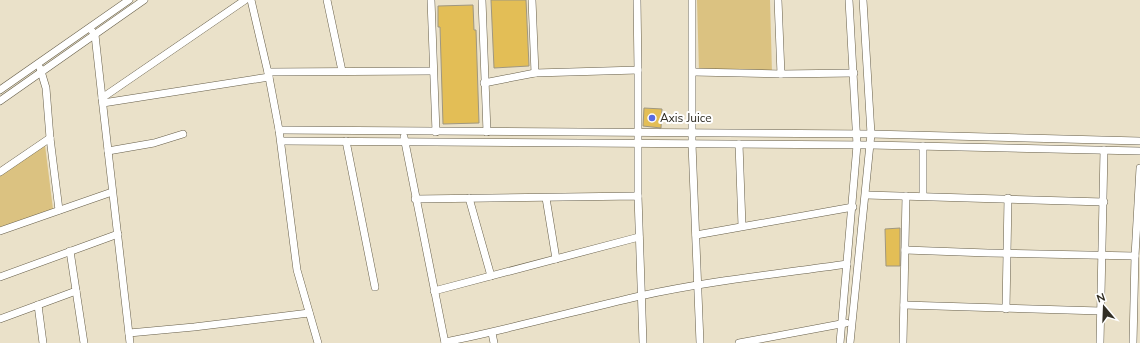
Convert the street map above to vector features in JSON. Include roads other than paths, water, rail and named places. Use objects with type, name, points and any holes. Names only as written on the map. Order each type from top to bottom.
[{"type":"street","points":[[0,90],[128,0]]},
{"type":"street","points":[[0,101],[144,0]]},
{"type":"street","points":[[102,100],[245,0]]},
{"type":"street","points":[[251,0],[269,74],[281,141],[297,270],[318,343]]},
{"type":"street","points":[[327,0],[342,71]]},
{"type":"street","points":[[431,0],[436,132]]},
{"type":"street","points":[[482,0],[487,132]]},
{"type":"street","points":[[532,0],[535,73]]},
{"type":"street","points":[[637,0],[637,143],[642,343]]},
{"type":"street","points":[[692,0],[692,144],[699,285],[700,343]]},
{"type":"street","points":[[778,0],[781,74]]},
{"type":"street","points":[[840,343],[853,207],[857,145],[849,0]]},
{"type":"street","points":[[850,343],[871,134],[863,0]]},
{"type":"street","points":[[89,28],[94,35],[130,343]]},
{"type":"street","points":[[37,64],[42,71],[47,100],[59,210]]},
{"type":"street","points":[[484,83],[535,73],[638,70]]},
{"type":"street","points":[[102,100],[269,74],[342,71],[433,71]]},
{"type":"street","points":[[693,72],[781,74],[854,73]]},
{"type":"street","points":[[279,130],[871,134],[1140,141]]},
{"type":"street","points":[[402,132],[445,343],[492,333],[641,296],[699,285],[847,264]]},
{"type":"street","points":[[108,151],[154,143],[183,134]]},
{"type":"street","points":[[0,172],[50,138]]},
{"type":"street","points":[[281,141],[870,145],[1140,151]]},
{"type":"street","points":[[346,141],[375,287]]},
{"type":"street","points":[[739,144],[742,226]]},
{"type":"street","points":[[923,146],[924,196]]},
{"type":"street","points":[[1100,343],[1104,150]]},
{"type":"street","points":[[1133,343],[1135,256],[1140,168]]},
{"type":"street","points":[[0,231],[112,192]]},
{"type":"street","points":[[866,195],[1104,202]]},
{"type":"street","points":[[415,199],[638,196]]},
{"type":"street","points":[[903,343],[906,196]]},
{"type":"street","points":[[469,198],[491,276]]},
{"type":"street","points":[[546,198],[556,259]]},
{"type":"street","points":[[1006,308],[1008,198]]},
{"type":"street","points":[[696,235],[853,207]]},
{"type":"street","points":[[0,277],[118,234]]},
{"type":"street","points":[[434,291],[639,237]]},
{"type":"street","points":[[904,250],[1007,254],[1135,256]]},
{"type":"street","points":[[70,251],[84,343]]},
{"type":"street","points":[[0,319],[76,291]]},
{"type":"street","points":[[38,305],[43,343]]},
{"type":"street","points":[[904,305],[1101,311]]},
{"type":"street","points":[[129,333],[194,327],[309,313]]},
{"type":"street","points":[[739,343],[842,322],[852,323]]},
{"type":"street","points":[[492,333],[494,343]]},
{"type":"place","name":"Axis Juice","points":[[652,118]]}]
